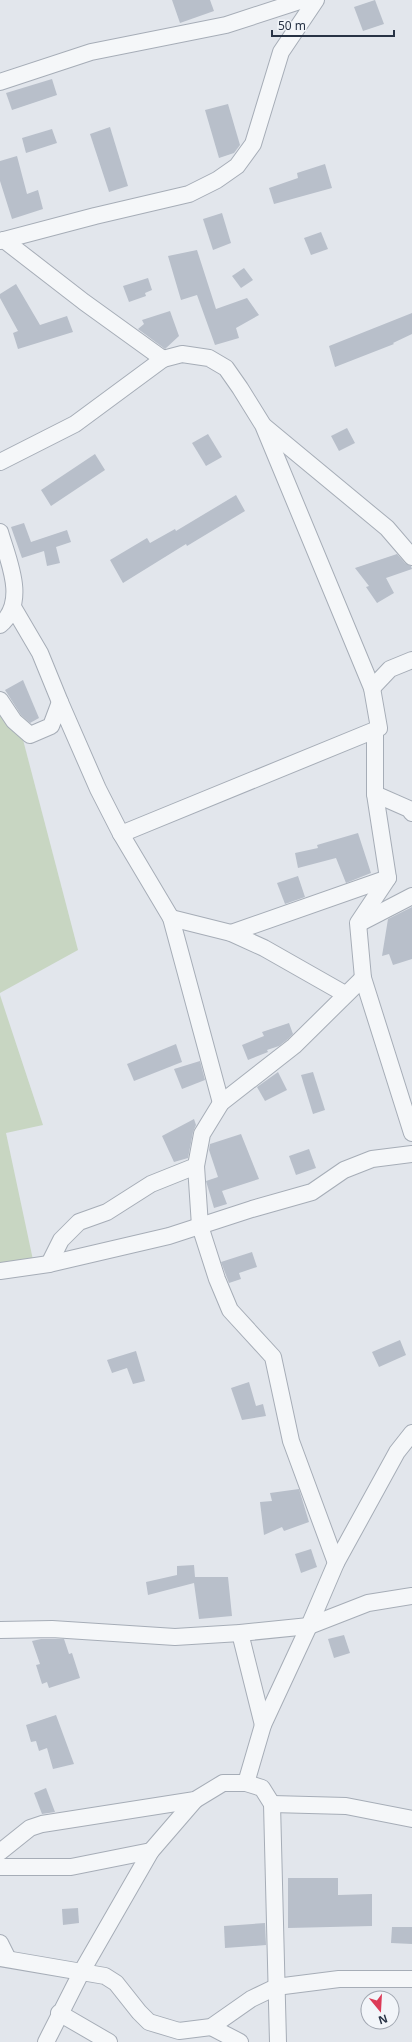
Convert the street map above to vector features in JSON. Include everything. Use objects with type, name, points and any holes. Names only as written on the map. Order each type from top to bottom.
[{"type":"street","points":[[0,82],[91,52],[226,25],[303,0]]},
{"type":"street","points":[[2,241],[95,216],[189,194],[217,180],[237,166],[253,144],[282,52],[316,0]]},
{"type":"street","points":[[2,241],[163,360]]},
{"type":"street","points":[[0,462],[75,424],[163,360],[182,354],[209,358],[226,368],[262,425],[372,688],[379,728],[121,834]]},
{"type":"street","points":[[262,425],[387,528],[412,557]]},
{"type":"street","points":[[0,532],[16,588],[13,607],[0,625]]},
{"type":"street","points":[[13,607],[40,652],[98,789],[121,834],[171,918],[221,1103]]},
{"type":"street","points":[[372,688],[390,669],[412,660]]},
{"type":"street","points":[[0,700],[7,725],[30,735],[51,726],[60,702]]},
{"type":"street","points":[[375,730],[375,794],[388,878],[358,923],[363,978],[411,1129]]},
{"type":"street","points":[[375,794],[409,809],[412,813]]},
{"type":"street","points":[[231,933],[388,878]]},
{"type":"street","points":[[358,923],[412,896]]},
{"type":"street","points":[[171,918],[231,933],[264,948],[345,994]]},
{"type":"street","points":[[336,1563],[291,1441],[273,1357],[230,1310],[217,1279],[200,1226],[196,1166],[202,1134],[221,1103],[294,1046],[345,994],[363,978]]},
{"type":"street","points":[[0,1271],[49,1264],[169,1236],[284,1199],[312,1192],[344,1170],[372,1159],[412,1154]]},
{"type":"street","points":[[49,1264],[61,1240],[79,1222],[107,1212],[151,1184],[196,1166]]},
{"type":"street","points":[[246,1783],[263,1725],[309,1626],[336,1563],[396,1452],[412,1433]]},
{"type":"street","points":[[0,1630],[52,1629],[175,1637],[240,1633],[309,1626],[368,1603],[412,1596]]},
{"type":"street","points":[[240,1633],[263,1725]]},
{"type":"street","points":[[46,2042],[59,2013],[82,1971],[151,1851],[195,1800],[224,1783],[246,1783],[262,1788],[272,1804],[278,2042]]},
{"type":"street","points":[[0,1852],[30,1828],[42,1824],[195,1800]]},
{"type":"street","points":[[272,1804],[346,1806],[412,1819]]},
{"type":"street","points":[[0,1867],[70,1867],[151,1851]]},
{"type":"street","points":[[0,1943],[4,1959],[105,1976],[116,1983],[138,2012],[149,2022],[179,2031],[211,2027],[251,1999],[276,1987],[338,1979],[412,1979]]},
{"type":"street","points":[[59,2013],[109,2042]]},
{"type":"street","points":[[211,2027],[240,2042]]},
{"type":"green space","points":[[0,700],[21,732],[78,950],[0,993]]},
{"type":"green space","points":[[0,995],[43,1125],[6,1133],[33,1260],[0,1265]]},
{"type":"building","points":[[172,0],[210,0],[214,11],[180,23]]},
{"type":"building","points":[[375,0],[384,24],[363,31],[354,7]]},
{"type":"building","points":[[52,79],[57,95],[12,110],[6,93]]},
{"type":"building","points":[[228,104],[240,145],[234,153],[219,158],[205,110]]},
{"type":"building","points":[[110,127],[128,186],[109,192],[90,134]]},
{"type":"building","points":[[52,129],[57,143],[26,153],[22,138]]},
{"type":"building","points":[[17,156],[27,194],[38,190],[43,209],[12,219],[0,181],[0,161]]},
{"type":"building","points":[[325,164],[332,188],[274,204],[269,188],[298,178],[297,173]]},
{"type":"building","points":[[222,213],[231,243],[213,250],[203,219]]},
{"type":"building","points":[[321,232],[328,249],[311,255],[304,238]]},
{"type":"building","points":[[197,250],[216,309],[247,298],[259,315],[236,328],[239,338],[215,345],[197,295],[181,300],[168,256]]},
{"type":"building","points":[[244,268],[253,280],[241,288],[232,276]]},
{"type":"building","points":[[148,278],[152,290],[145,293],[146,296],[129,302],[123,286]]},
{"type":"building","points":[[16,284],[40,325],[67,316],[73,332],[18,349],[13,333],[18,331],[0,298],[0,294]]},
{"type":"building","points":[[170,311],[179,336],[165,349],[138,329],[144,324],[142,320]]},
{"type":"building","points":[[412,313],[412,334],[393,343],[394,344],[335,367],[329,346]]},
{"type":"building","points":[[347,428],[355,443],[339,451],[331,436]]},
{"type":"building","points":[[208,434],[222,457],[206,466],[192,443]]},
{"type":"building","points":[[95,454],[105,470],[51,506],[41,490]]},
{"type":"building","points":[[236,495],[245,511],[187,546],[186,544],[123,583],[110,560],[147,538],[150,543],[175,529],[176,531]]},
{"type":"building","points":[[24,523],[31,542],[67,530],[71,542],[56,547],[60,563],[47,566],[44,551],[22,558],[11,527]]},
{"type":"building","points":[[397,554],[405,563],[411,566],[412,569],[386,578],[394,593],[377,603],[366,587],[369,586],[355,568]]},
{"type":"building","points":[[23,680],[39,718],[30,723],[21,715],[5,690]]},
{"type":"building","points":[[358,833],[371,873],[346,883],[336,858],[298,868],[295,853],[318,848],[317,845]]},
{"type":"building","points":[[298,876],[305,897],[285,904],[277,883]]},
{"type":"building","points":[[412,907],[412,959],[393,965],[389,954],[382,956],[388,919]]},
{"type":"building","points":[[289,1023],[293,1034],[288,1039],[279,1046],[267,1050],[268,1052],[248,1060],[242,1045],[264,1036],[262,1032]]},
{"type":"building","points":[[176,1044],[182,1062],[134,1081],[127,1064]]},
{"type":"building","points":[[200,1061],[205,1080],[182,1089],[174,1069]]},
{"type":"building","points":[[278,1072],[287,1090],[265,1101],[257,1087]]},
{"type":"building","points":[[313,1072],[325,1110],[313,1114],[301,1075]]},
{"type":"building","points":[[194,1119],[196,1125],[193,1132],[188,1158],[174,1162],[162,1136]]},
{"type":"building","points":[[241,1134],[259,1179],[222,1191],[227,1204],[214,1208],[206,1181],[218,1177],[209,1150],[210,1144]]},
{"type":"building","points":[[309,1149],[316,1168],[296,1175],[289,1156]]},
{"type":"building","points":[[252,1252],[257,1267],[239,1273],[241,1279],[229,1283],[221,1262]]},
{"type":"building","points":[[400,1340],[406,1355],[379,1367],[372,1352]]},
{"type":"building","points":[[136,1351],[145,1381],[133,1384],[127,1368],[112,1373],[107,1360]]},
{"type":"building","points":[[249,1382],[256,1406],[263,1404],[266,1416],[242,1420],[231,1388]]},
{"type":"building","points":[[299,1489],[309,1522],[284,1531],[282,1527],[264,1535],[260,1502],[272,1501],[270,1493]]},
{"type":"building","points":[[311,1549],[317,1567],[301,1573],[295,1554]]},
{"type":"building","points":[[194,1565],[195,1577],[228,1577],[232,1616],[199,1619],[194,1583],[148,1595],[146,1582],[177,1575],[177,1566]]},
{"type":"building","points":[[344,1635],[350,1653],[334,1658],[328,1639]]},
{"type":"building","points":[[41,1639],[64,1639],[69,1654],[72,1653],[80,1678],[49,1688],[47,1682],[42,1684],[36,1665],[40,1664],[32,1641]]},
{"type":"building","points":[[56,1715],[74,1764],[53,1769],[47,1748],[39,1751],[36,1741],[31,1742],[26,1725]]},
{"type":"building","points":[[46,1788],[55,1812],[42,1814],[34,1793]]},
{"type":"building","points":[[288,1878],[338,1878],[338,1895],[372,1894],[372,1926],[288,1928]]},
{"type":"building","points":[[78,1908],[79,1923],[63,1925],[62,1909]]},
{"type":"building","points":[[265,1923],[266,1945],[225,1948],[224,1926]]},
{"type":"building","points":[[392,1927],[412,1927],[412,1944],[391,1943]]}]
